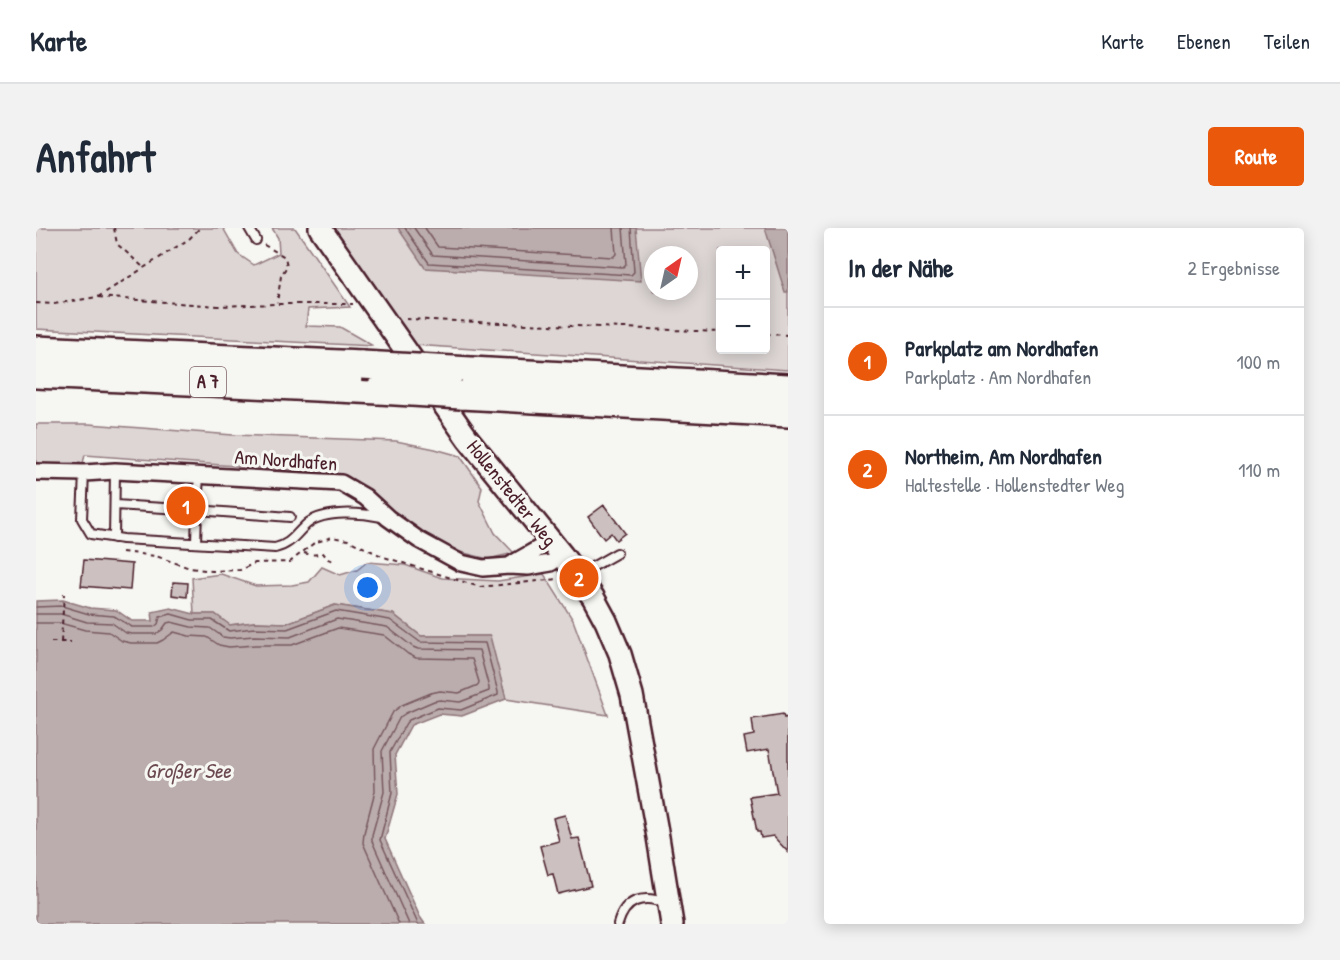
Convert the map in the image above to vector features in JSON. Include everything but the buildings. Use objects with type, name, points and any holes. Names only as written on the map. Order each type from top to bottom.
[{"type":"highway","name":"A 7","points":[[36,350],[362,365],[457,382],[788,413]]},
{"type":"highway","name":"A 7","points":[[36,374],[380,390],[457,382],[788,388]]},
{"type":"main road","name":"Hollenstedter Weg","points":[[320,228],[468,439],[556,548],[570,577],[592,597],[606,621],[620,654],[629,685],[671,914]]},
{"type":"street","name":"Am Nordhafen","points":[[36,472],[115,471],[341,483],[365,497],[388,518],[419,540],[461,563],[483,568],[528,567],[551,563],[556,548]]},
{"type":"lane","points":[[249,228],[256,240]]},
{"type":"lane","points":[[114,538],[115,471]]},
{"type":"lane","points":[[84,472],[82,519],[91,534],[114,538],[274,548],[284,546],[314,519],[324,516],[364,514],[388,518]]},
{"type":"lane","points":[[196,543],[199,475]]},
{"type":"lane","points":[[115,505],[290,517]]},
{"type":"lane","points":[[570,577],[617,553]]},
{"type":"lane","points":[[618,924],[621,912],[631,902],[642,899],[657,899],[671,914]]},
{"type":"path","points":[[114,228],[117,244],[144,267]]},
{"type":"path","points":[[97,297],[189,239],[200,228]]},
{"type":"path","points":[[256,240],[285,257],[286,267],[280,276],[277,304]]},
{"type":"path","points":[[36,303],[54,304],[97,297],[218,306],[355,304],[371,299]]},
{"type":"path","points":[[385,318],[716,332]]},
{"type":"path","points":[[770,334],[788,335]]},
{"type":"path","points":[[122,552],[156,556],[190,568],[212,571],[240,570],[255,563],[290,562],[315,543],[332,537],[348,540],[384,557],[480,587],[570,577]]},
{"type":"path","points":[[303,553],[309,555],[323,553],[334,561]]},
{"type":"path","points":[[61,642],[64,594]]},
{"type":"path","points":[[51,642],[71,642]]},
{"type":"shaded area","points":[[36,228],[223,228],[238,254],[254,265],[279,253],[278,238],[272,228],[295,228],[350,307],[308,309],[306,326],[340,327],[373,346],[36,329]]},
{"type":"shaded area","points":[[335,228],[788,228],[788,370],[414,345]]},
{"type":"shaded area","points":[[36,424],[89,424],[233,435],[396,441],[435,449],[460,456],[482,487],[479,501],[495,533],[514,553],[488,559],[456,551],[412,529],[350,479],[318,472],[85,455],[83,463],[36,465]]},
{"type":"shaded area","points":[[367,562],[405,565],[442,578],[498,581],[544,574],[573,620],[608,715],[506,699],[489,636],[421,636],[393,614],[335,605],[287,623],[254,622],[229,625],[215,614],[194,614],[192,578],[221,574],[256,586],[292,585],[309,582],[322,567],[340,575],[357,570]]},
{"type":"water","points":[[398,228],[636,228],[641,281],[425,268]]},
{"type":"water","points":[[765,228],[788,228],[788,292],[785,292]]},
{"type":"water","name":"Großer See","points":[[63,600],[90,608],[116,610],[132,621],[153,621],[152,612],[171,608],[194,614],[215,614],[230,625],[254,622],[287,623],[335,605],[393,614],[421,636],[490,636],[506,699],[462,716],[439,714],[411,725],[395,755],[398,794],[385,839],[425,924],[36,924],[36,601]]},
{"type":"place","name":"Parkplatz am Nordhafen","points":[[186,506]]},
{"type":"place","name":"Northeim, Am Nordhafen","points":[[579,578]]}]
